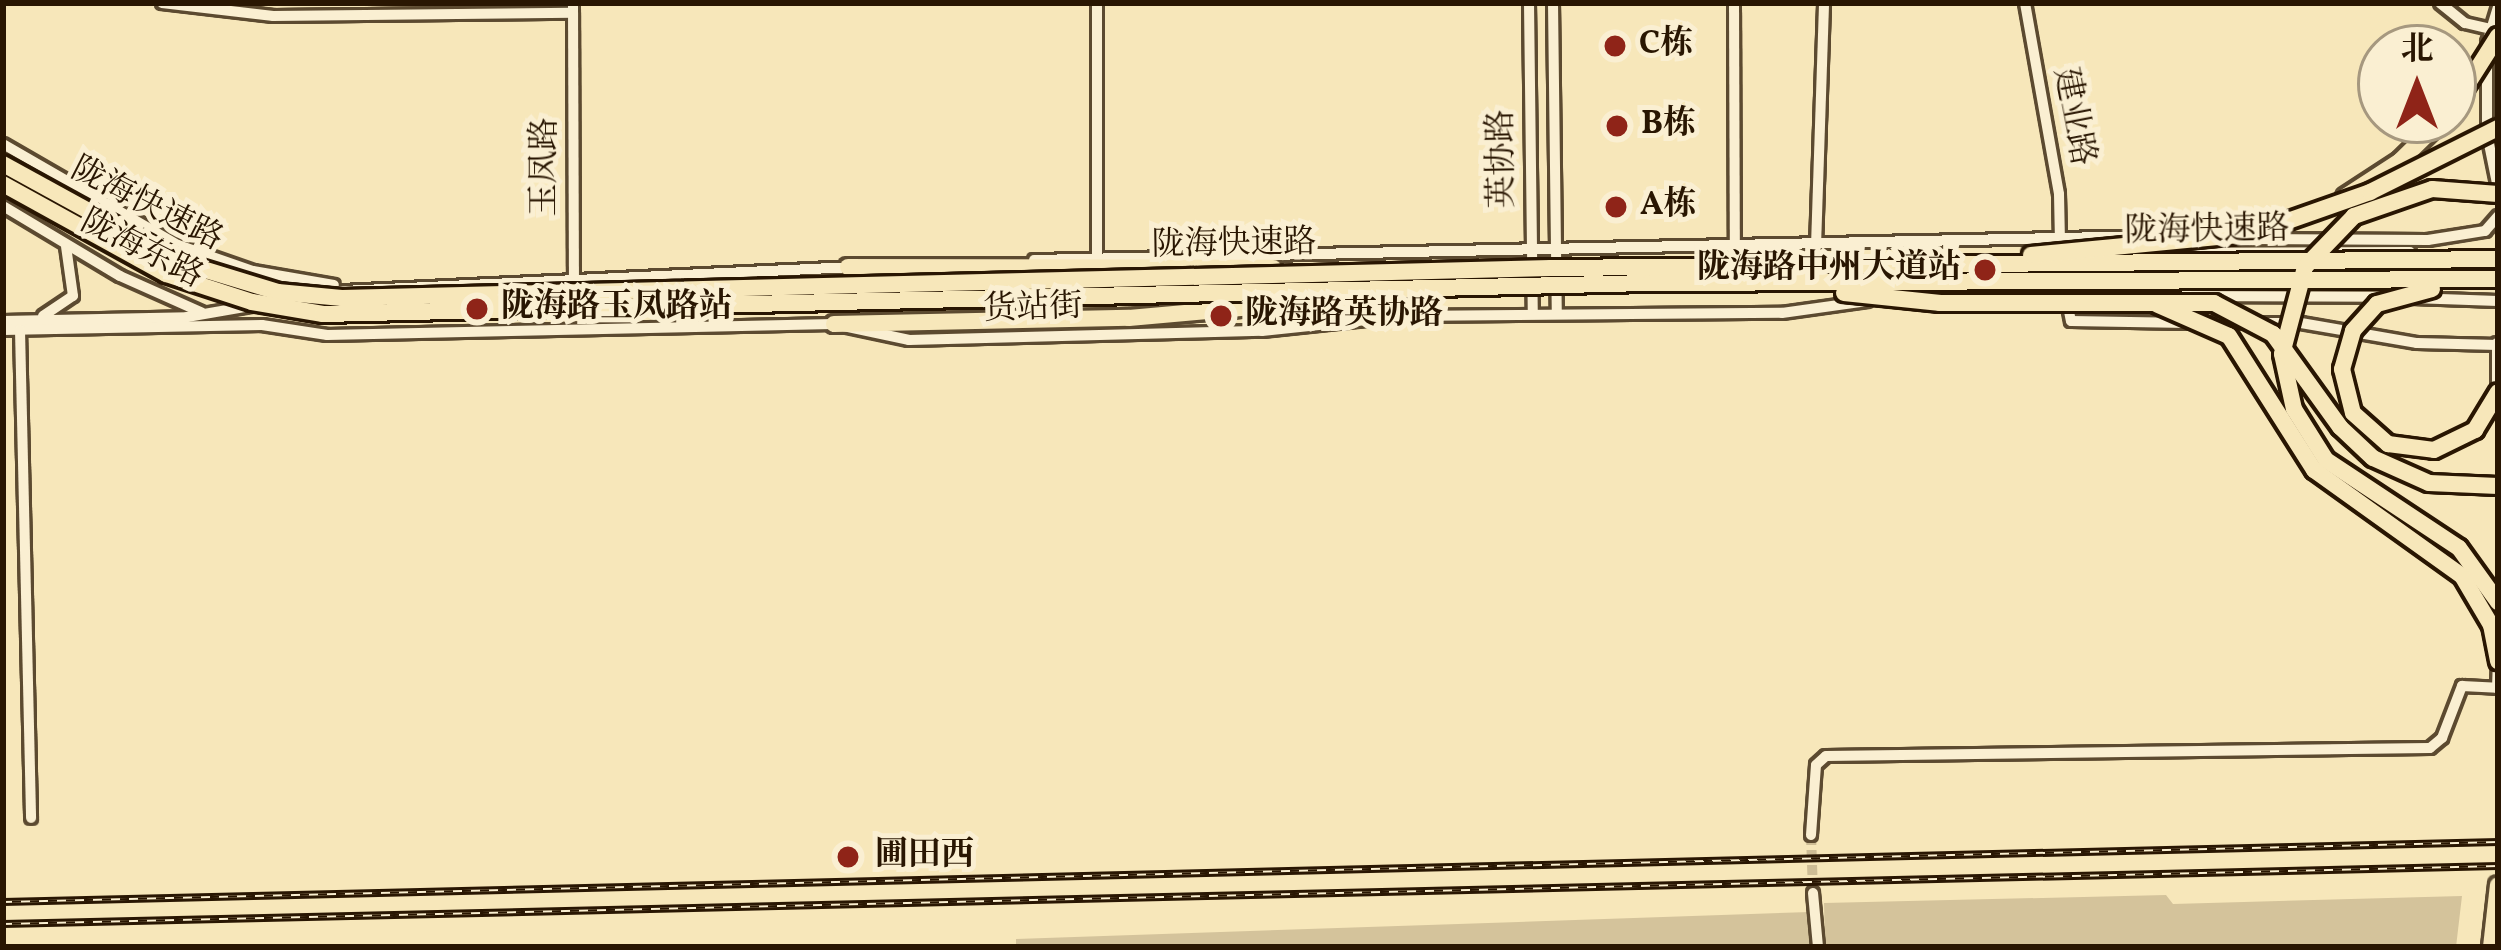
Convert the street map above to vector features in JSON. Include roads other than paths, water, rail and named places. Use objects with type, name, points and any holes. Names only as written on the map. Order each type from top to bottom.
[{"type":"highway","points":[[2477,64],[2494,33]]},
{"type":"highway","points":[[1951,264],[2204,244],[2330,206],[2498,128]]},
{"type":"highway","points":[[2330,206],[2401,161],[2418,144]]},
{"type":"highway","name":"陇海快速路","points":[[3,164],[183,263],[312,297],[1355,273],[2498,255]]},
{"type":"highway","name":"陇海快速路","points":[[3,184],[166,274],[238,299],[323,314],[1441,288],[2498,282]]},
{"type":"highway","points":[[2498,191],[2432,189],[2354,216],[2305,267],[2282,354],[2294,409],[2326,460],[2458,548],[2498,602]]},
{"type":"highway","points":[[848,268],[886,272],[1190,262],[1355,273]]},
{"type":"highway","points":[[2498,282],[2413,291],[2377,304],[2349,338],[2342,369],[2360,424],[2400,448],[2434,450],[2466,437],[2498,392]]},
{"type":"highway","points":[[1772,284],[1918,302],[2195,300],[2247,316],[2288,350],[2340,428],[2373,458],[2429,483],[2498,486]]},
{"type":"highway","points":[[834,325],[1274,310],[1441,288]]},
{"type":"highway","points":[[2134,299],[2190,314],[2229,336],[2329,486],[2462,576],[2491,625],[2498,661]]},
{"type":"highway","points":[[2496,947],[2498,885]]},
{"type":"street","points":[[163,3],[239,9],[574,8]]},
{"type":"street","points":[[1097,3],[1097,257]]},
{"type":"street","name":"英协路","points":[[1529,3],[1533,314]]},
{"type":"street","name":"英协路","points":[[1553,3],[1556,314]]},
{"type":"street","points":[[1734,3],[1735,245]]},
{"type":"street","points":[[1816,246],[1824,3]]},
{"type":"street","name":"建业路","points":[[2025,3],[2060,243]]},
{"type":"street","points":[[2440,3],[2464,23],[2494,33]]},
{"type":"street","points":[[2498,7],[2488,134],[2498,191]]},
{"type":"street","name":"玉凤路","points":[[574,8],[574,331]]},
{"type":"street","name":"陇海东路","points":[[3,144],[206,256],[292,280],[355,285]]},
{"type":"street","name":"陇海东路","points":[[3,206],[64,243],[210,314],[262,325]]},
{"type":"street","points":[[2060,243],[2112,236],[2428,240],[2485,231],[2498,216]]},
{"type":"street","points":[[32,320],[74,296],[64,243]]},
{"type":"street","points":[[2060,243],[2126,253],[2498,255]]},
{"type":"street","name":"货站街","points":[[3,321],[210,314],[355,285],[574,275],[1556,246],[2060,243]]},
{"type":"street","name":"货站街","points":[[3,330],[262,325],[327,335],[834,325],[909,340],[1533,314],[1782,313],[1939,292],[2498,301]]},
{"type":"street","points":[[2066,292],[2071,321],[2301,323],[2417,343],[2498,344],[2498,403]]},
{"type":"street","points":[[20,330],[31,818]]},
{"type":"street","points":[[1811,835],[1816,765],[1826,756],[2430,748],[2447,728],[2462,686],[2497,688],[2498,641]]},
{"type":"street","points":[[1813,893],[1818,947]]},
{"type":"tunnel","points":[[1811,835],[1813,893]]},
{"type":"railway","points":[[3,902],[2498,842]]},
{"type":"railway","points":[[3,924],[2498,866]]},
{"type":"place","name":"C栋","points":[[1615,46]]},
{"type":"place","name":"B栋","points":[[1617,126]]},
{"type":"place","name":"A栋","points":[[1616,207]]},
{"type":"place","name":"陇海路中州大道站","points":[[1985,270]]},
{"type":"place","name":"陇海路玉凤路站","points":[[477,309]]},
{"type":"place","name":"陇海路英协路","points":[[1221,316]]},
{"type":"place","name":"圃田西","points":[[848,857]]}]
